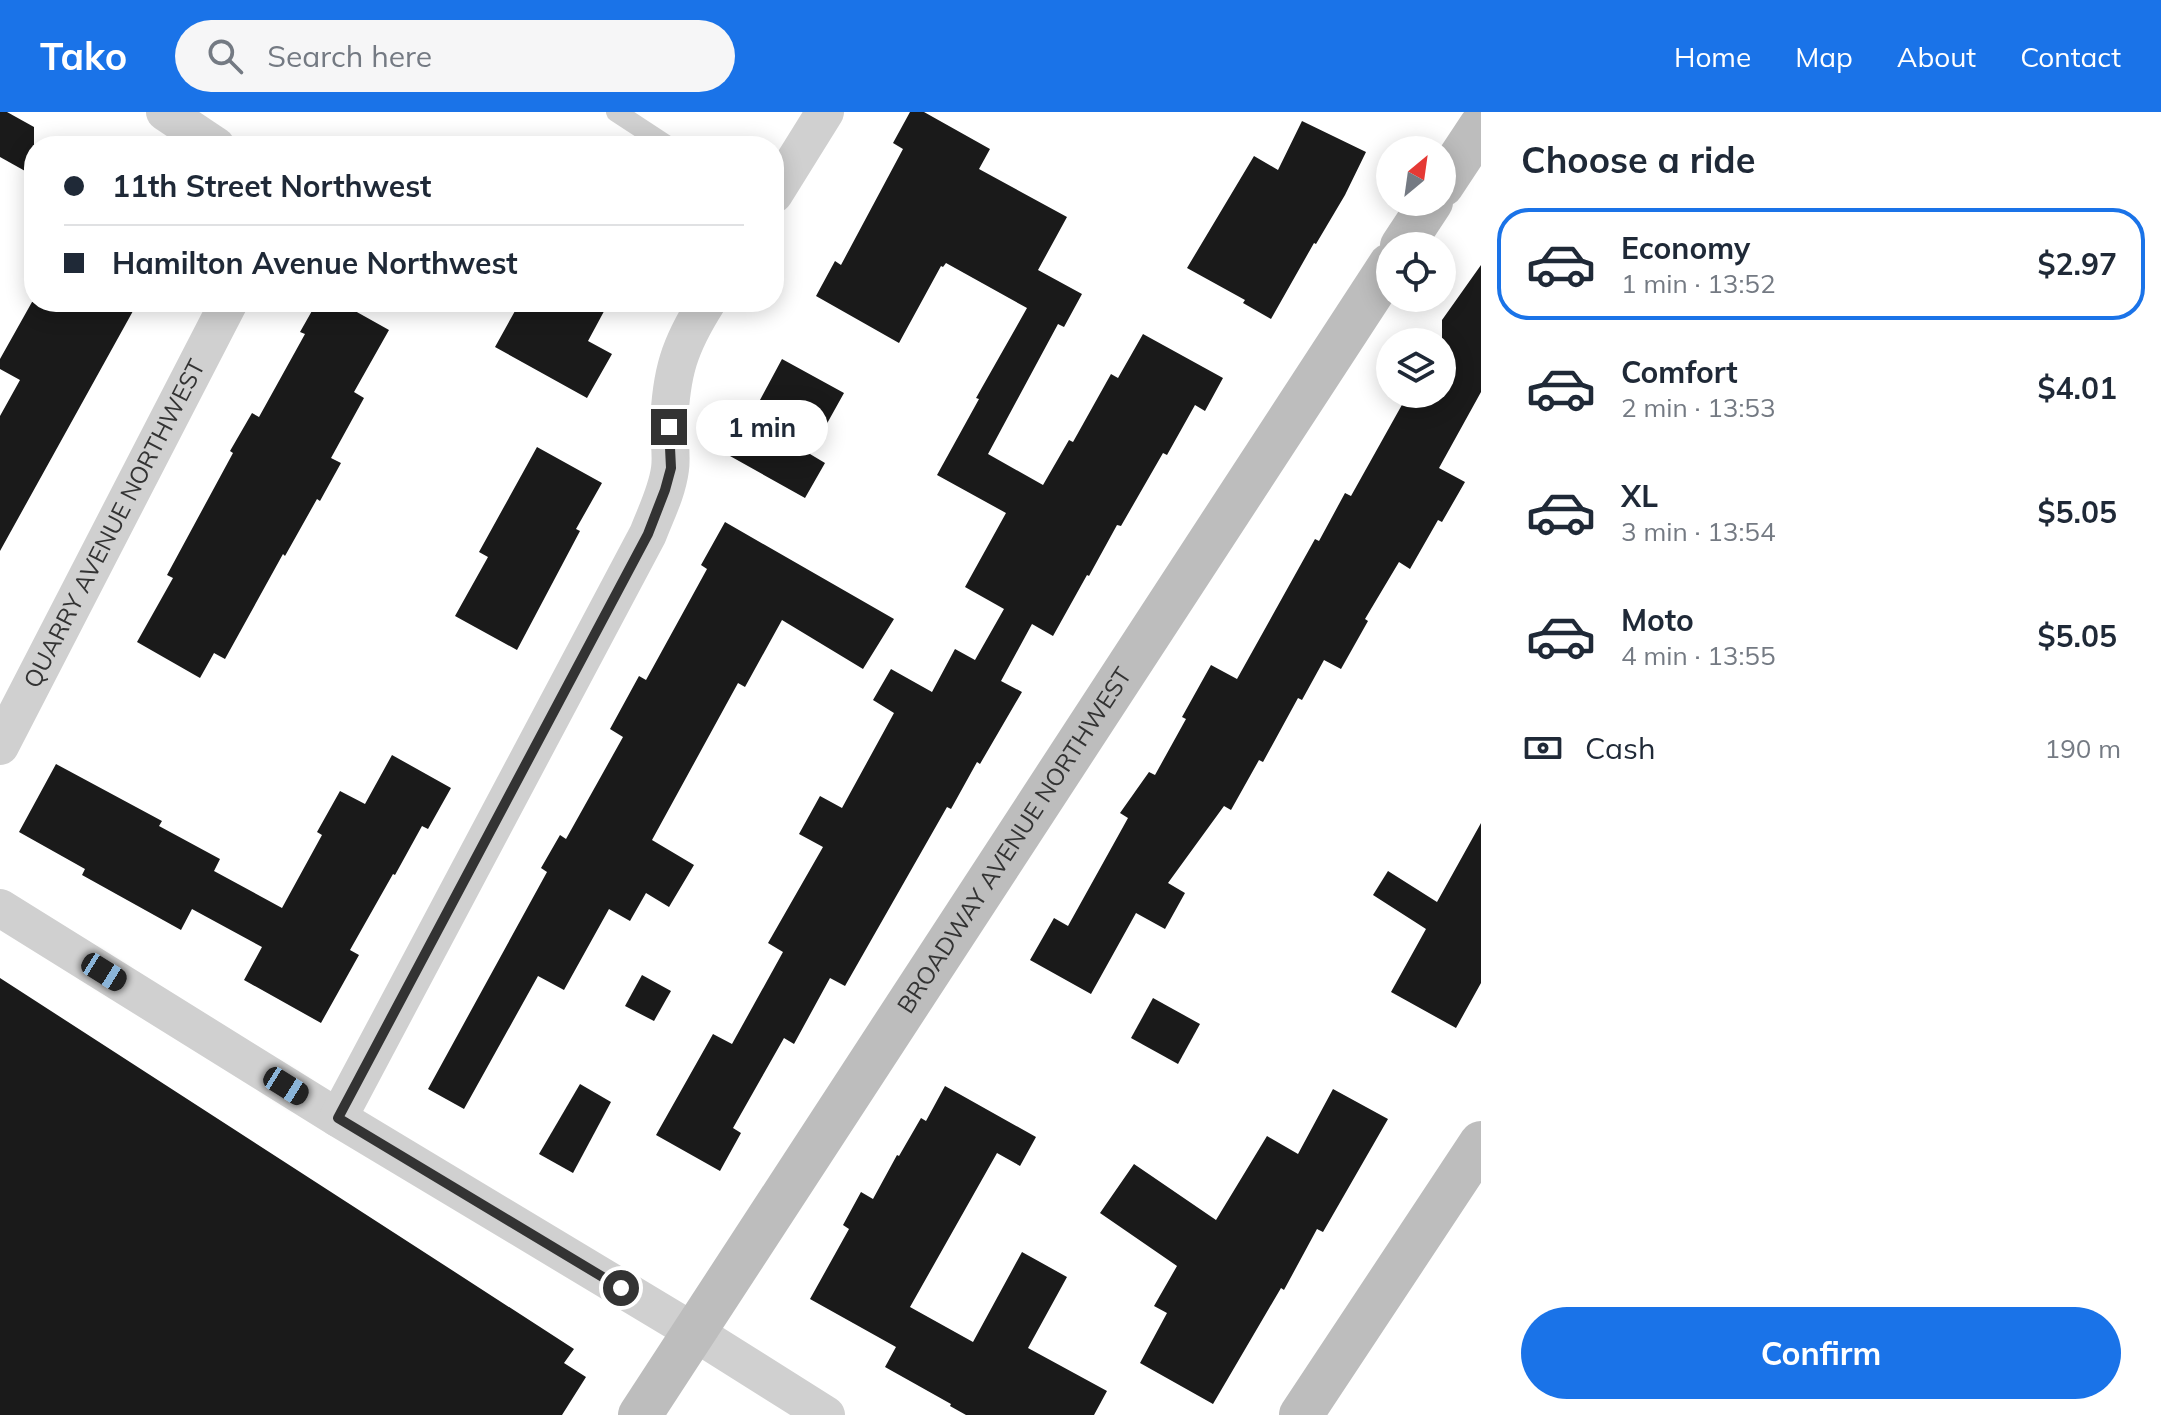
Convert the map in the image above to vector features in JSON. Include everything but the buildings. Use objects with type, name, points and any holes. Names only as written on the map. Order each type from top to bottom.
[{"type":"street","points":[[165,112],[201,136]]},
{"type":"street","points":[[784,178],[825,112]]},
{"type":"street","points":[[1456,164],[1481,126]]},
{"type":"street","name":"BROADWAY AVENUE NORTHWEST","points":[[640,1415],[1376,286]]},
{"type":"street","name":"QUARRY AVENUE NORTHWEST","points":[[0,746],[224,312]]},
{"type":"street","points":[[338,1118],[648,534],[671,468],[669,427],[673,371],[688,331],[700,312]]},
{"type":"street","points":[[0,908],[826,1415]]},
{"type":"street","points":[[1301,1415],[1481,1143]]},
{"type":"lane","points":[[616,112],[653,136]]},
{"type":"route","points":[[621,1288],[338,1118],[648,534],[671,468],[669,427]]}]
